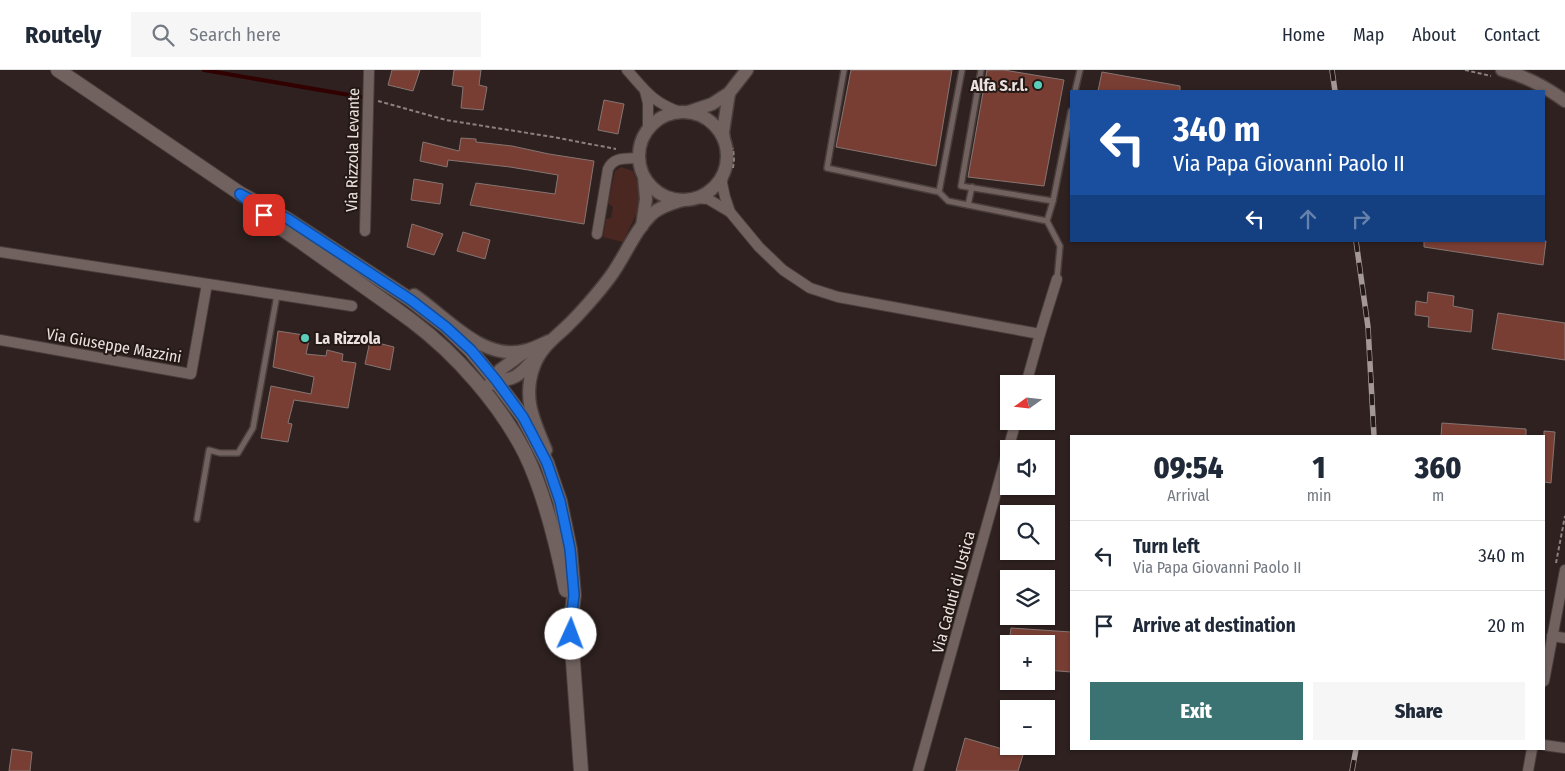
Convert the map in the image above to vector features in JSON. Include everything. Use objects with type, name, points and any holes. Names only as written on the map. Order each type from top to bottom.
[{"type":"main road","points":[[58,70],[240,194],[288,219],[411,300],[446,327],[471,350],[523,417],[547,463],[560,501],[570,549],[574,595],[571,620]]},
{"type":"main road","points":[[240,194],[264,215],[436,340],[482,390],[502,415],[525,453],[541,495],[559,556],[571,620],[581,771]]},
{"type":"street","name":"Via Rizzola Levante","points":[[365,231],[369,70]]},
{"type":"street","points":[[628,70],[653,99],[665,107],[707,119],[717,128],[725,145]]},
{"type":"street","points":[[642,226],[646,199],[640,148],[648,130],[661,118],[712,104],[729,93],[747,70]]},
{"type":"street","points":[[1502,70],[1544,87],[1565,102]]},
{"type":"street","points":[[645,90],[648,103],[648,130]]},
{"type":"street","points":[[729,93],[723,132],[727,155],[722,183],[725,198],[730,212],[759,247],[783,270],[810,288],[838,297],[1040,334]]},
{"type":"street","points":[[598,234],[608,169],[611,163],[616,159],[640,158]]},
{"type":"street","points":[[496,380],[515,378],[541,352],[549,341],[566,327],[610,277],[642,226],[653,213],[662,207],[706,193],[714,186],[723,173]]},
{"type":"street","points":[[644,176],[657,191],[671,198],[708,200],[730,212]]},
{"type":"street","points":[[0,252],[352,306]]},
{"type":"street","points":[[1029,375],[1057,279]]},
{"type":"street","name":"Via Giuseppe Mazzini","points":[[0,340],[191,374],[207,284]]},
{"type":"street","points":[[390,286],[410,292],[469,338],[490,349],[511,352],[528,350]]},
{"type":"street","points":[[482,390],[496,380],[500,370],[528,350],[549,341]]},
{"type":"street","points":[[541,352],[532,374],[529,401],[533,418],[568,507],[570,523],[567,535]]},
{"type":"street","name":"Via Caduti di Ustica","points":[[918,771],[1013,430]]},
{"type":"street","points":[[1545,675],[1565,570]]},
{"type":"street","points":[[1552,636],[1565,638]]},
{"type":"street","points":[[1545,745],[1565,748]]},
{"type":"street","points":[[1528,771],[1532,750]]},
{"type":"lane","points":[[844,70],[827,168],[939,192],[948,201],[1046,221]]},
{"type":"lane","points":[[939,192],[962,70]]},
{"type":"lane","points":[[981,70],[961,186],[1053,201]]},
{"type":"lane","points":[[1075,90],[1080,70]]},
{"type":"lane","points":[[1057,279],[1060,246],[1046,221],[1053,201],[1070,116]]},
{"type":"lane","points":[[968,205],[972,187]]},
{"type":"lane","points":[[197,520],[209,450],[220,453],[238,453],[253,428],[277,294]]},
{"type":"path","points":[[368,98],[446,120],[616,149]]},
{"type":"shaded area","points":[[621,167],[633,171],[641,192],[642,202],[623,242],[603,237],[606,219],[611,218],[613,207],[608,203],[615,171]]},
{"type":"building","points":[[392,70],[420,70],[413,91],[388,85]]},
{"type":"building","points":[[454,70],[481,70],[479,85],[487,87],[483,110],[461,108],[463,87],[452,85]]},
{"type":"building","points":[[851,70],[952,70],[936,166],[836,147]]},
{"type":"building","points":[[987,70],[1004,70],[1064,80],[1044,186],[968,177]]},
{"type":"building","points":[[1102,72],[1180,86],[1180,90],[1098,90]]},
{"type":"building","points":[[604,100],[624,104],[618,134],[598,130]]},
{"type":"building","points":[[461,138],[476,139],[476,142],[512,146],[594,161],[584,224],[470,205],[476,183],[555,194],[558,175],[448,160],[447,167],[420,161],[423,142],[459,151]]},
{"type":"building","points":[[414,179],[443,184],[440,204],[411,200]]},
{"type":"building","points":[[412,224],[443,234],[434,255],[407,247]]},
{"type":"building","points":[[463,232],[490,240],[485,259],[457,251]]},
{"type":"building","points":[[1546,241],[1543,265],[1424,247],[1424,242]]},
{"type":"building","points":[[1428,292],[1454,296],[1453,306],[1473,310],[1471,332],[1428,327],[1429,317],[1415,315],[1416,301],[1427,303]]},
{"type":"building","points":[[1498,313],[1565,323],[1565,360],[1492,349]]},
{"type":"building","points":[[278,331],[310,336],[306,354],[326,356],[327,350],[343,354],[342,361],[356,363],[348,408],[294,400],[288,423],[292,424],[288,442],[261,438],[271,386],[311,394],[314,377],[273,367]]},
{"type":"building","points":[[370,341],[394,347],[390,370],[365,364]]},
{"type":"building","points":[[1442,423],[1526,429],[1526,435],[1441,435]]},
{"type":"building","points":[[1544,431],[1555,432],[1551,483],[1545,482]]},
{"type":"building","points":[[1011,628],[1070,632],[1070,672],[1055,671],[1055,635],[1010,635]]},
{"type":"building","points":[[965,738],[1000,748],[1000,755],[1023,755],[1018,771],[956,771]]},
{"type":"building","points":[[12,749],[32,752],[30,771],[9,771]]},
{"type":"waterway","points":[[204,70],[361,97]]},
{"type":"railway","points":[[1332,70],[1335,90]]},
{"type":"railway","points":[[1356,242],[1368,327],[1374,435]]},
{"type":"railway","points":[[1352,771],[1356,750]]},
{"type":"place","name":"Alfa S.r.l.","points":[[1038,85]]},
{"type":"place","name":"La Rizzola","points":[[305,338]]},
{"type":"route","points":[[264,215],[240,194],[288,219],[411,300],[446,327],[471,350],[496,380],[523,417],[532,434],[547,463],[560,501],[570,549],[574,595],[571,634]]}]
